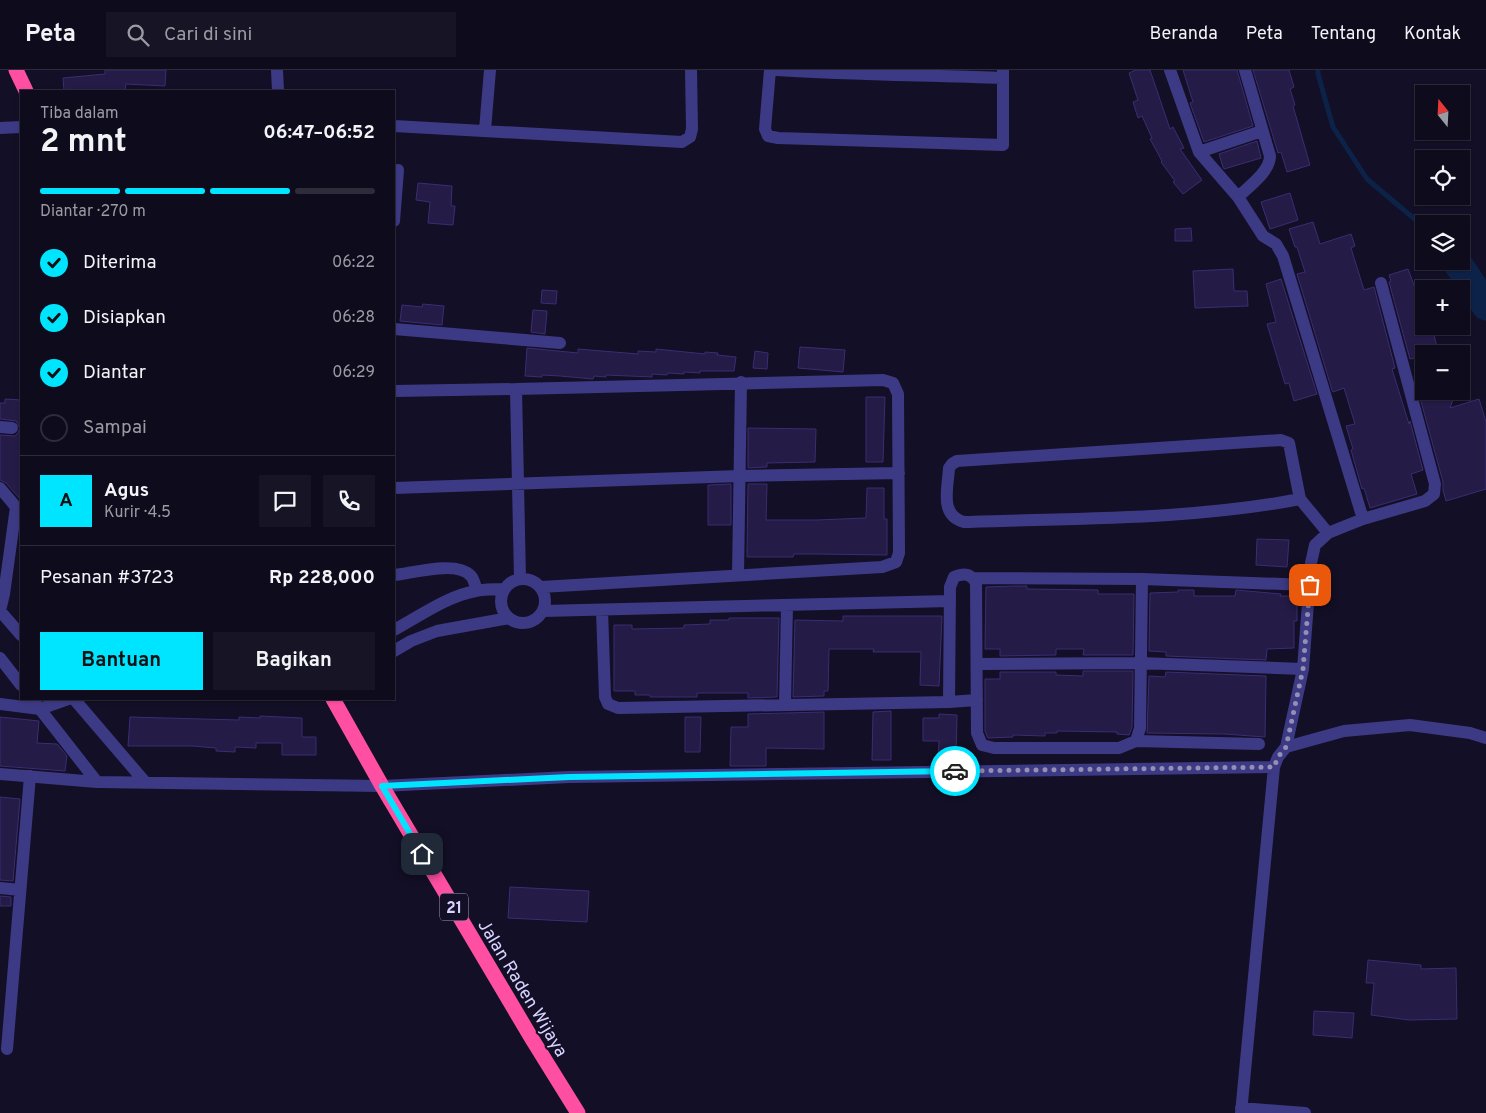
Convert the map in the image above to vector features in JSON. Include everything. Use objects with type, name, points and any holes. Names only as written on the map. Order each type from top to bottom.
[{"type":"highway","points":[[16,70],[26,90]]},
{"type":"highway","name":"Jalan Raden Wijaya","points":[[334,700],[382,786],[578,1113]]},
{"type":"street","points":[[277,70],[278,90]]},
{"type":"street","points":[[485,130],[490,70]]},
{"type":"street","points":[[395,126],[682,142],[690,137],[692,129],[691,70]]},
{"type":"street","points":[[770,70],[766,133],[768,136],[788,139],[1003,145],[1003,74],[777,70]]},
{"type":"street","points":[[1170,70],[1199,152],[1238,197],[1264,236],[1276,244],[1283,256],[1363,519]]},
{"type":"street","points":[[1238,197],[1264,171],[1270,162],[1270,156],[1245,70]]},
{"type":"street","points":[[0,128],[20,127]]},
{"type":"street","points":[[1199,152],[1262,132]]},
{"type":"street","points":[[395,208],[398,170]]},
{"type":"street","points":[[1305,1113],[1241,1111],[1274,767],[1278,757],[1286,747],[1303,669],[1311,563],[1315,545],[1328,533],[1363,519],[1425,501],[1434,494],[1435,484],[1381,283]]},
{"type":"street","points":[[395,329],[560,343]]},
{"type":"street","points":[[395,391],[741,382],[884,380],[893,383],[898,394],[899,553],[896,562],[882,567],[541,587]]},
{"type":"street","points":[[738,575],[741,382]]},
{"type":"street","points":[[516,389],[520,579]]},
{"type":"street","points":[[1300,499],[1265,506],[1150,515],[964,522],[956,520],[951,516],[947,502],[949,468],[957,461],[1281,440],[1289,443],[1300,499],[1328,533]]},
{"type":"street","points":[[395,488],[740,476],[899,473]]},
{"type":"street","points":[[0,488],[19,506],[0,611],[20,634]]},
{"type":"street","points":[[395,575],[450,568],[462,570],[472,576],[477,590]]},
{"type":"street","points":[[949,702],[950,587],[954,577],[962,574],[973,578],[1142,579],[1310,585]]},
{"type":"street","points":[[973,578],[976,583],[978,733],[982,745],[994,748],[1119,748],[1136,741],[1259,744]]},
{"type":"street","points":[[520,579],[532,580],[541,587],[545,599],[543,610],[539,616],[528,622],[515,621],[510,618],[504,612],[501,605],[504,589],[511,582],[520,579]]},
{"type":"street","points":[[1136,741],[1140,728],[1142,579]]},
{"type":"street","points":[[411,641],[399,627],[446,601],[477,590],[504,589]]},
{"type":"street","points":[[543,610],[950,601]]},
{"type":"street","points":[[785,705],[787,606]]},
{"type":"street","points":[[602,610],[605,697],[608,704],[618,708],[977,700]]},
{"type":"street","points":[[395,650],[411,641],[437,631],[510,618]]},
{"type":"street","points":[[0,658],[20,684]]},
{"type":"street","points":[[977,664],[1140,664],[1303,669]]},
{"type":"street","points":[[0,704],[36,704],[62,700]]},
{"type":"street","points":[[75,700],[145,782]]},
{"type":"street","points":[[36,704],[97,782]]},
{"type":"street","points":[[1286,747],[1344,731],[1410,725],[1470,733],[1486,738]]},
{"type":"street","points":[[0,774],[97,782],[382,786],[569,777],[1274,767]]},
{"type":"street","points":[[7,1049],[30,776]]},
{"type":"street","points":[[0,888],[20,890]]},
{"type":"building","points":[[105,70],[166,70],[165,86],[126,84],[125,90],[64,90],[63,78],[105,74]]},
{"type":"building","points":[[1136,70],[1150,70],[1170,129],[1173,127],[1184,148],[1180,149],[1202,180],[1183,194],[1161,162],[1142,116],[1138,118],[1133,102],[1138,100],[1129,73]]},
{"type":"building","points":[[1183,70],[1237,70],[1253,126],[1204,142],[1190,103],[1193,102]]},
{"type":"building","points":[[1253,70],[1289,70],[1294,87],[1290,89],[1295,105],[1293,106],[1310,165],[1287,172],[1281,152],[1278,153]]},
{"type":"building","points":[[1257,141],[1261,158],[1224,169],[1219,154]]},
{"type":"building","points":[[418,183],[452,186],[451,206],[455,206],[453,225],[428,223],[430,202],[416,200]]},
{"type":"building","points":[[1290,193],[1298,220],[1270,229],[1261,202]]},
{"type":"building","points":[[1313,222],[1320,244],[1351,234],[1355,246],[1351,248],[1364,290],[1374,287],[1395,368],[1392,369],[1409,424],[1410,421],[1423,470],[1411,474],[1417,494],[1370,508],[1364,488],[1362,489],[1351,450],[1353,449],[1346,426],[1355,424],[1344,388],[1333,392],[1332,390],[1297,274],[1305,272],[1289,229]]},
{"type":"building","points":[[1191,228],[1192,241],[1175,241],[1175,229]]},
{"type":"building","points":[[1233,269],[1234,291],[1247,291],[1248,306],[1195,308],[1193,271]]},
{"type":"building","points":[[1408,269],[1415,288],[1415,335],[1434,335],[1436,345],[1415,345],[1415,358],[1410,359],[1389,282],[1391,281],[1389,275]]},
{"type":"building","points":[[1281,279],[1317,394],[1294,401],[1289,383],[1285,384],[1267,324],[1276,322],[1266,284]]},
{"type":"building","points":[[542,290],[557,291],[556,304],[541,303]]},
{"type":"building","points":[[423,304],[444,306],[442,325],[400,321],[402,305],[422,307]]},
{"type":"building","points":[[533,310],[547,311],[545,334],[531,332]]},
{"type":"building","points":[[800,347],[845,350],[843,372],[798,368]]},
{"type":"building","points":[[527,348],[578,353],[578,349],[638,354],[638,351],[656,352],[656,349],[705,354],[705,352],[718,353],[717,355],[736,357],[734,371],[700,371],[700,373],[684,372],[684,374],[668,373],[667,375],[652,374],[652,377],[606,375],[606,377],[594,376],[593,379],[542,375],[542,377],[525,376]]},
{"type":"building","points":[[755,351],[768,353],[767,369],[753,368]]},
{"type":"building","points":[[866,397],[885,397],[883,462],[866,462]]},
{"type":"building","points":[[5,399],[20,400],[20,428],[16,421],[0,419],[0,403],[5,403]]},
{"type":"building","points":[[1479,399],[1486,422],[1486,489],[1446,501],[1443,482],[1421,400],[1453,400],[1450,408]]},
{"type":"building","points":[[20,428],[20,499],[6,483],[0,480],[0,435],[15,436]]},
{"type":"building","points":[[748,428],[816,429],[815,462],[767,463],[767,467],[748,468]]},
{"type":"building","points":[[731,484],[731,525],[708,525],[708,485]]},
{"type":"building","points":[[748,484],[767,484],[766,520],[866,518],[867,488],[884,488],[884,519],[887,519],[887,555],[794,554],[793,557],[747,557]]},
{"type":"building","points":[[1257,539],[1289,540],[1287,567],[1256,565]]},
{"type":"building","points":[[1027,586],[1027,589],[1098,590],[1098,594],[1134,594],[1133,655],[1083,655],[1084,649],[1056,649],[1056,655],[1000,656],[1000,649],[985,649],[986,587]]},
{"type":"building","points":[[1178,590],[1194,590],[1194,596],[1235,596],[1236,590],[1281,594],[1280,596],[1297,596],[1297,621],[1294,621],[1294,648],[1267,649],[1266,660],[1166,656],[1166,652],[1149,651],[1150,593],[1178,592]]},
{"type":"building","points":[[843,616],[942,616],[939,686],[920,685],[921,652],[873,652],[874,649],[829,649],[828,691],[824,691],[824,696],[793,697],[795,620],[843,621]]},
{"type":"building","points":[[729,618],[779,618],[777,697],[748,698],[748,693],[697,693],[697,697],[650,697],[650,695],[635,695],[635,691],[614,691],[614,625],[632,625],[632,629],[684,628],[684,625],[710,624],[710,620],[729,620]]},
{"type":"building","points":[[1083,671],[1133,671],[1132,727],[1129,735],[1117,734],[1117,732],[1057,731],[1057,733],[1045,733],[1045,736],[1013,735],[1013,737],[988,738],[985,731],[985,679],[1000,679],[1000,672],[1056,672],[1056,675],[1083,676]]},
{"type":"building","points":[[1166,672],[1266,676],[1265,737],[1224,734],[1147,733],[1149,676],[1165,677]]},
{"type":"building","points":[[891,711],[891,760],[872,760],[873,712]]},
{"type":"building","points":[[824,712],[824,749],[766,748],[766,766],[730,766],[731,727],[748,727],[748,714]]},
{"type":"building","points":[[939,714],[957,715],[956,759],[938,759],[939,741],[923,741],[923,718],[939,718]]},
{"type":"building","points":[[260,716],[302,718],[302,737],[316,737],[316,755],[282,755],[282,743],[256,743],[256,748],[235,747],[235,752],[216,751],[216,748],[192,746],[128,746],[130,717],[239,720],[239,717],[260,718]]},
{"type":"building","points":[[0,717],[39,721],[37,743],[57,744],[67,756],[65,771],[0,766]]},
{"type":"building","points":[[685,717],[701,717],[700,752],[685,752]]},
{"type":"building","points":[[0,797],[20,799],[13,881],[0,880]]},
{"type":"building","points":[[510,887],[589,891],[587,922],[508,918]]},
{"type":"building","points":[[0,896],[11,897],[11,906],[0,906]]},
{"type":"building","points":[[1368,960],[1421,965],[1421,969],[1456,968],[1457,1019],[1409,1020],[1371,1015],[1374,983],[1366,983]]},
{"type":"building","points":[[1314,1011],[1354,1013],[1352,1038],[1313,1035]]},
{"type":"waterway","points":[[1318,70],[1333,127],[1367,179],[1415,219]]},
{"type":"waterway","points":[[1462,270],[1486,306]]},
{"type":"way so far","points":[[955,771],[1274,767],[1278,757],[1286,747],[1303,669],[1310,585]]},
{"type":"route","points":[[422,854],[382,786],[569,777],[955,771]]}]
